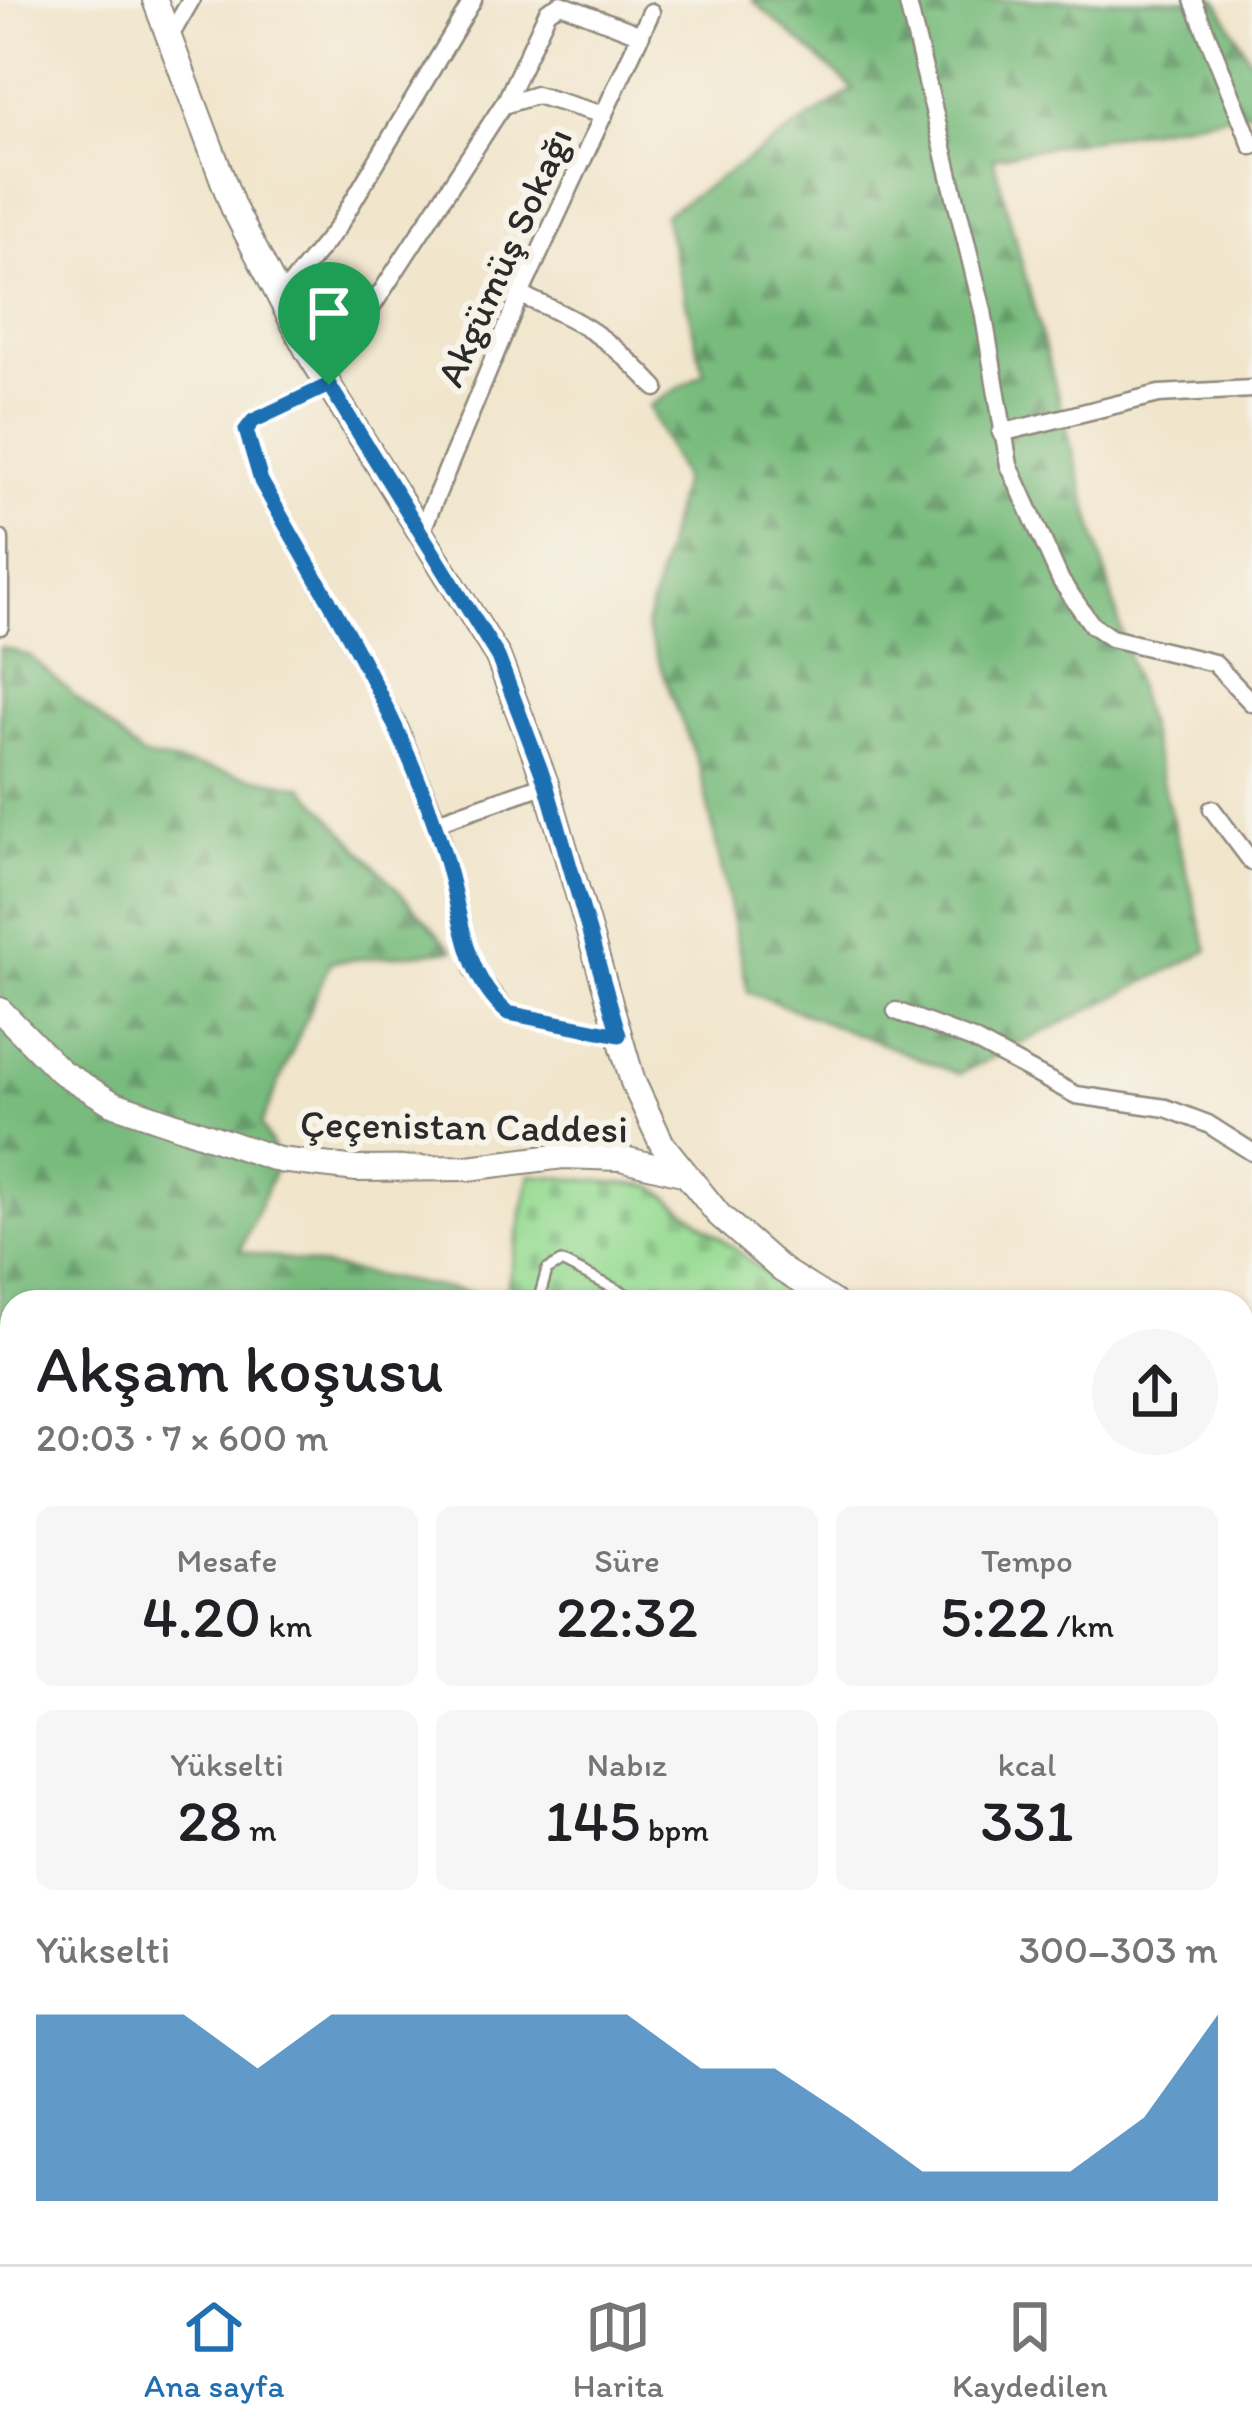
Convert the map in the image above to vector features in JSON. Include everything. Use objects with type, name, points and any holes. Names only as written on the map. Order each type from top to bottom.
[{"type":"street","points":[[155,0],[233,207],[280,298],[498,657],[546,784],[633,1082],[662,1144],[719,1215],[782,1270],[814,1290]]},
{"type":"street","points":[[170,37],[191,0]]},
{"type":"street","points":[[280,298],[337,228],[473,0]]},
{"type":"street","points":[[907,0],[983,310],[1001,433],[1061,581],[1092,625],[1112,638],[1214,663],[1252,703]]},
{"type":"street","points":[[1193,0],[1252,146]]},
{"type":"street","points":[[619,1035],[508,1013],[496,1004],[474,971],[436,822],[399,728],[261,481],[246,430],[253,421],[327,382],[503,105],[548,11],[561,4],[641,35]]},
{"type":"street","name":"Akgümüş Sokağı","points":[[422,530],[520,295],[651,12]]},
{"type":"street","points":[[503,105],[536,95],[604,115]]},
{"type":"street","points":[[520,295],[577,319],[617,346],[656,388]]},
{"type":"street","points":[[1001,433],[1160,394],[1252,388]]},
{"type":"street","points":[[0,539],[0,626]]},
{"type":"street","points":[[436,822],[546,784]]},
{"type":"street","points":[[1212,809],[1252,862]]},
{"type":"street","name":"Çeçenistan Caddesi","points":[[0,1010],[60,1071],[112,1103],[279,1160],[357,1169],[468,1168],[563,1156],[620,1158],[682,1172]]},
{"type":"street","points":[[896,1011],[973,1040],[1076,1095],[1166,1108],[1208,1124],[1252,1152]]},
{"type":"lane","points":[[541,1290],[547,1270],[567,1262],[620,1290]]},
{"type":"green space","points":[[752,0],[1217,0],[1252,63],[1252,111],[993,157],[1208,951],[959,1074],[748,992],[700,769],[646,628],[682,479],[649,406],[704,373],[664,215],[854,89]]},
{"type":"green space","points":[[0,647],[30,656],[142,756],[303,787],[453,950],[330,962],[261,1125],[279,1160],[240,1251],[455,1290],[0,1290]]},
{"type":"green space","points":[[530,1175],[653,1186],[790,1290],[507,1290]]},
{"type":"green space","points":[[530,1175],[653,1186],[790,1290],[507,1290]]},
{"type":"route","points":[[329,385],[498,657],[546,784],[619,1035],[508,1013],[496,1004],[474,971],[436,822],[399,728],[261,481],[248,446],[246,430],[253,421],[329,385]]}]
